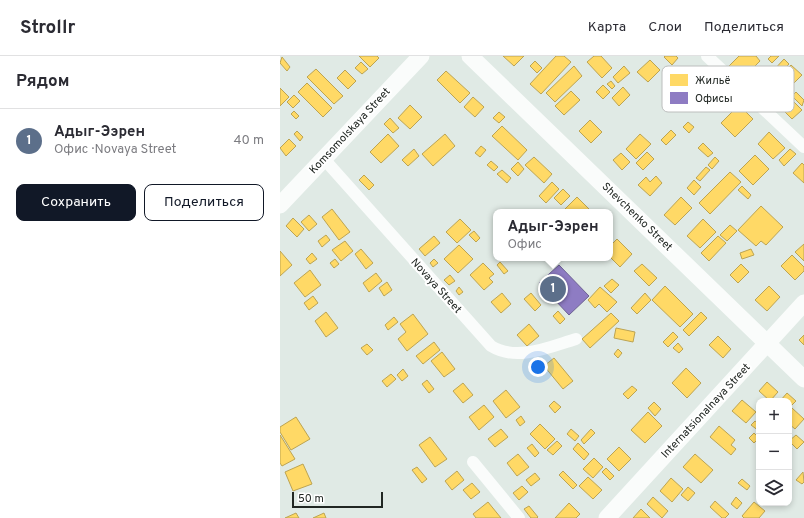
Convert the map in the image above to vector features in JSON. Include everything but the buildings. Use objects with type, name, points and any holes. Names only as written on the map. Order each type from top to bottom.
[{"type":"street","name":"Komsomolskaya Street","points":[[280,205],[421,56]]},
{"type":"street","name":"Shevchenko Street","points":[[470,56],[804,379]]},
{"type":"street","points":[[707,56],[718,66]]},
{"type":"street","points":[[767,112],[804,147]]},
{"type":"street","name":"Novaya Street","points":[[324,159],[491,346],[500,352],[521,354],[576,339]]},
{"type":"street","name":"Internatsionalnaya Street","points":[[607,518],[804,303]]},
{"type":"street","points":[[474,462],[519,518]]},
{"type":"place","name":"Адыг-Ээрен","points":[[553,289]]}]
